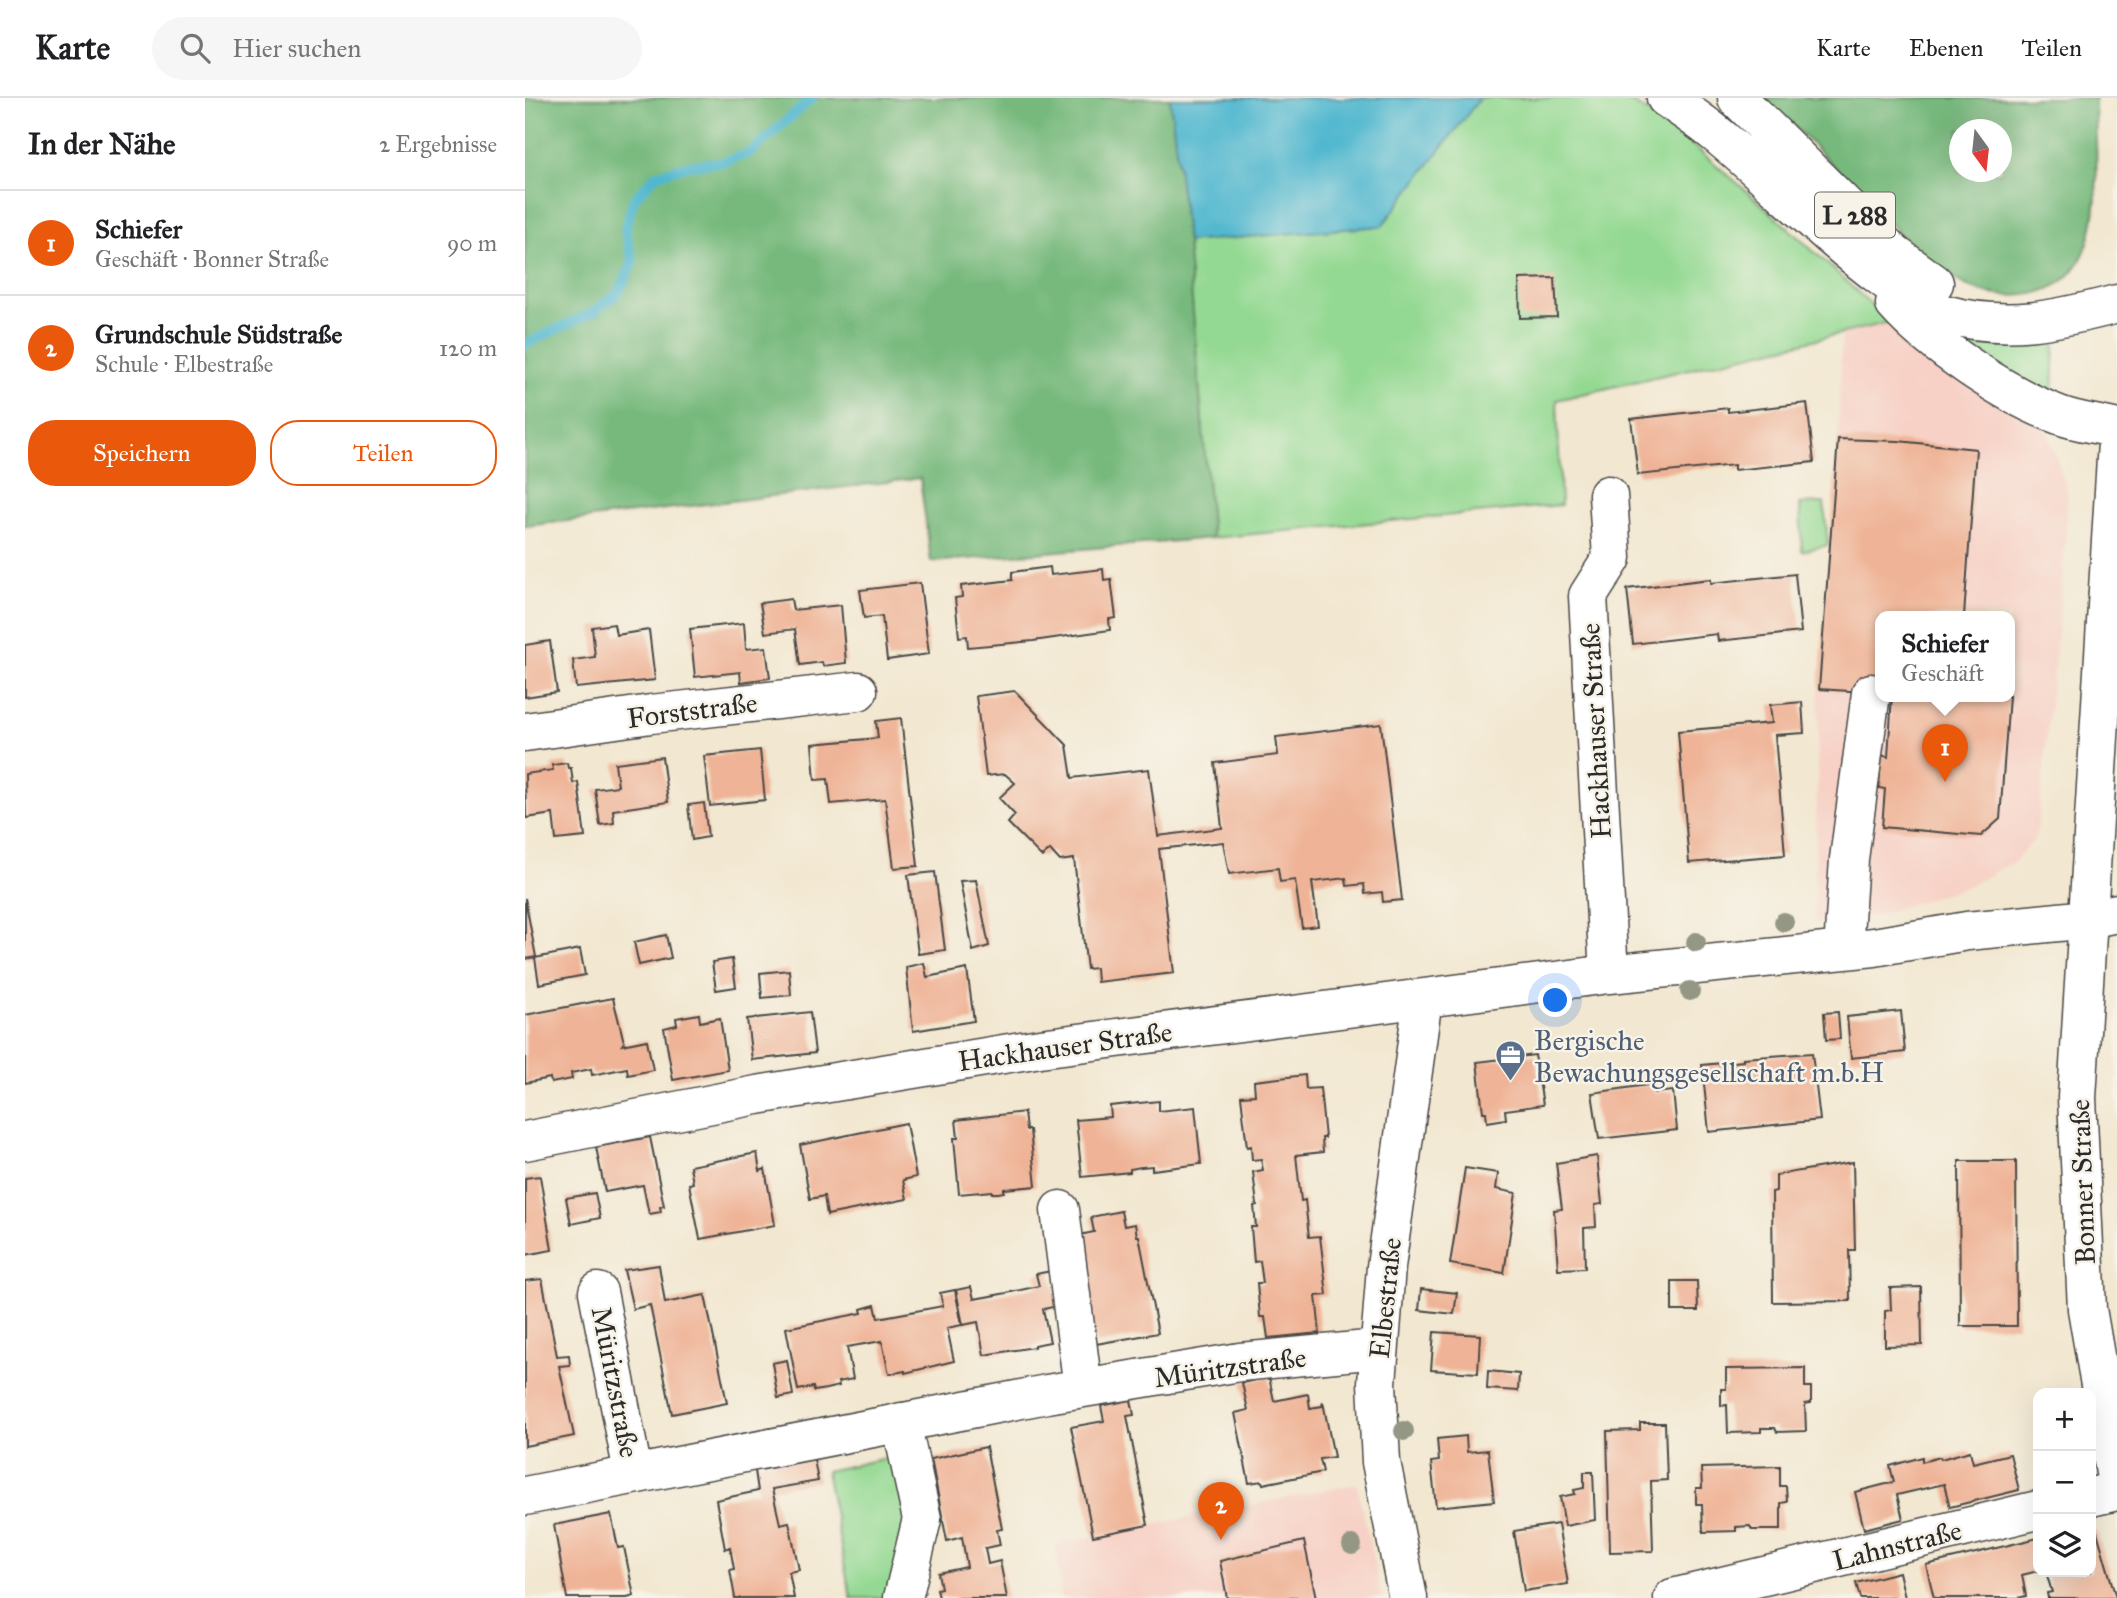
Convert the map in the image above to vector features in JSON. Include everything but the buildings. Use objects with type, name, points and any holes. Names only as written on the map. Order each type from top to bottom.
[{"type":"street","name":"L 288","points":[[1666,98],[1710,129],[1855,258],[1910,298],[1941,313],[1982,322],[2011,324],[2045,322],[2117,304]]},
{"type":"street","name":"L 288","points":[[1738,98],[1894,254],[1982,322]]},
{"type":"street","name":"L 288","points":[[1855,258],[1905,315],[1951,354],[1978,372],[2060,415],[2117,429]]},
{"type":"street","name":"Bonner Straße","points":[[2117,442],[2108,559],[2103,916],[2082,995],[2077,1098],[2090,1331],[2117,1484]]},
{"type":"street","name":"Hackhauser Straße","points":[[1608,495],[1612,558],[1588,596],[1609,974]]},
{"type":"street","name":"Forststraße","points":[[525,732],[651,714],[859,691]]},
{"type":"street","points":[[1843,950],[1849,859],[1871,693]]},
{"type":"street","name":"Hackhauser Straße","points":[[525,1141],[757,1095],[1040,1048],[1609,974],[1843,950],[1967,931],[2103,916]]},
{"type":"street","name":"Elbestraße","points":[[1408,1598],[1381,1462],[1377,1422],[1378,1349],[1386,1267],[1423,998]]},
{"type":"street","points":[[1060,1210],[1083,1388]]},
{"type":"street","name":"Müritzstraße","points":[[598,1292],[633,1473]]},
{"type":"street","name":"Müritzstraße","points":[[525,1496],[1083,1388],[1240,1362],[1378,1349]]},
{"type":"street","points":[[901,1422],[922,1519],[903,1598]]},
{"type":"street","points":[[2096,1496],[2117,1490]]},
{"type":"street","name":"Lahnstraße","points":[[1673,1598],[2033,1511]]},
{"type":"shaded area","points":[[1890,322],[2045,425],[2068,492],[2061,596],[2035,839],[2014,862],[1966,887],[1873,916],[1814,924],[1819,690],[1838,439],[1842,333]]},
{"type":"shaded area","points":[[1357,1484],[1382,1598],[1062,1598],[1055,1544]]},
{"type":"green space","points":[[525,98],[1170,98],[1187,242],[1212,538],[931,562],[920,478],[525,526]]},
{"type":"green space","points":[[1170,98],[1622,98],[1661,121],[1699,150],[1890,322],[1557,400],[1561,505],[1212,538],[1187,242]]},
{"type":"green space","points":[[1764,98],[2095,98],[2097,168],[2090,236],[2073,272],[2050,289],[2023,295],[1988,293],[1958,281],[1919,252]]},
{"type":"green space","points":[[1951,336],[2055,343],[2053,393],[1952,345]]},
{"type":"green space","points":[[1824,503],[1828,545],[1802,551],[1800,504]]},
{"type":"green space","points":[[900,1455],[911,1516],[891,1598],[851,1598],[826,1471]]},
{"type":"water","points":[[1170,98],[1480,98],[1382,226],[1187,242]]},
{"type":"waterway","points":[[525,344],[593,312],[618,293],[633,262],[625,229],[634,199],[656,175],[689,165],[722,162],[750,153],[812,98]]},
{"type":"place","name":"Schiefer","points":[[1945,782]]},
{"type":"place","name":"Bergische Bewachungsgesellschaft m.b.H","points":[[1511,1083]]},
{"type":"place","name":"Grundschule Südstraße","points":[[1221,1540]]}]
